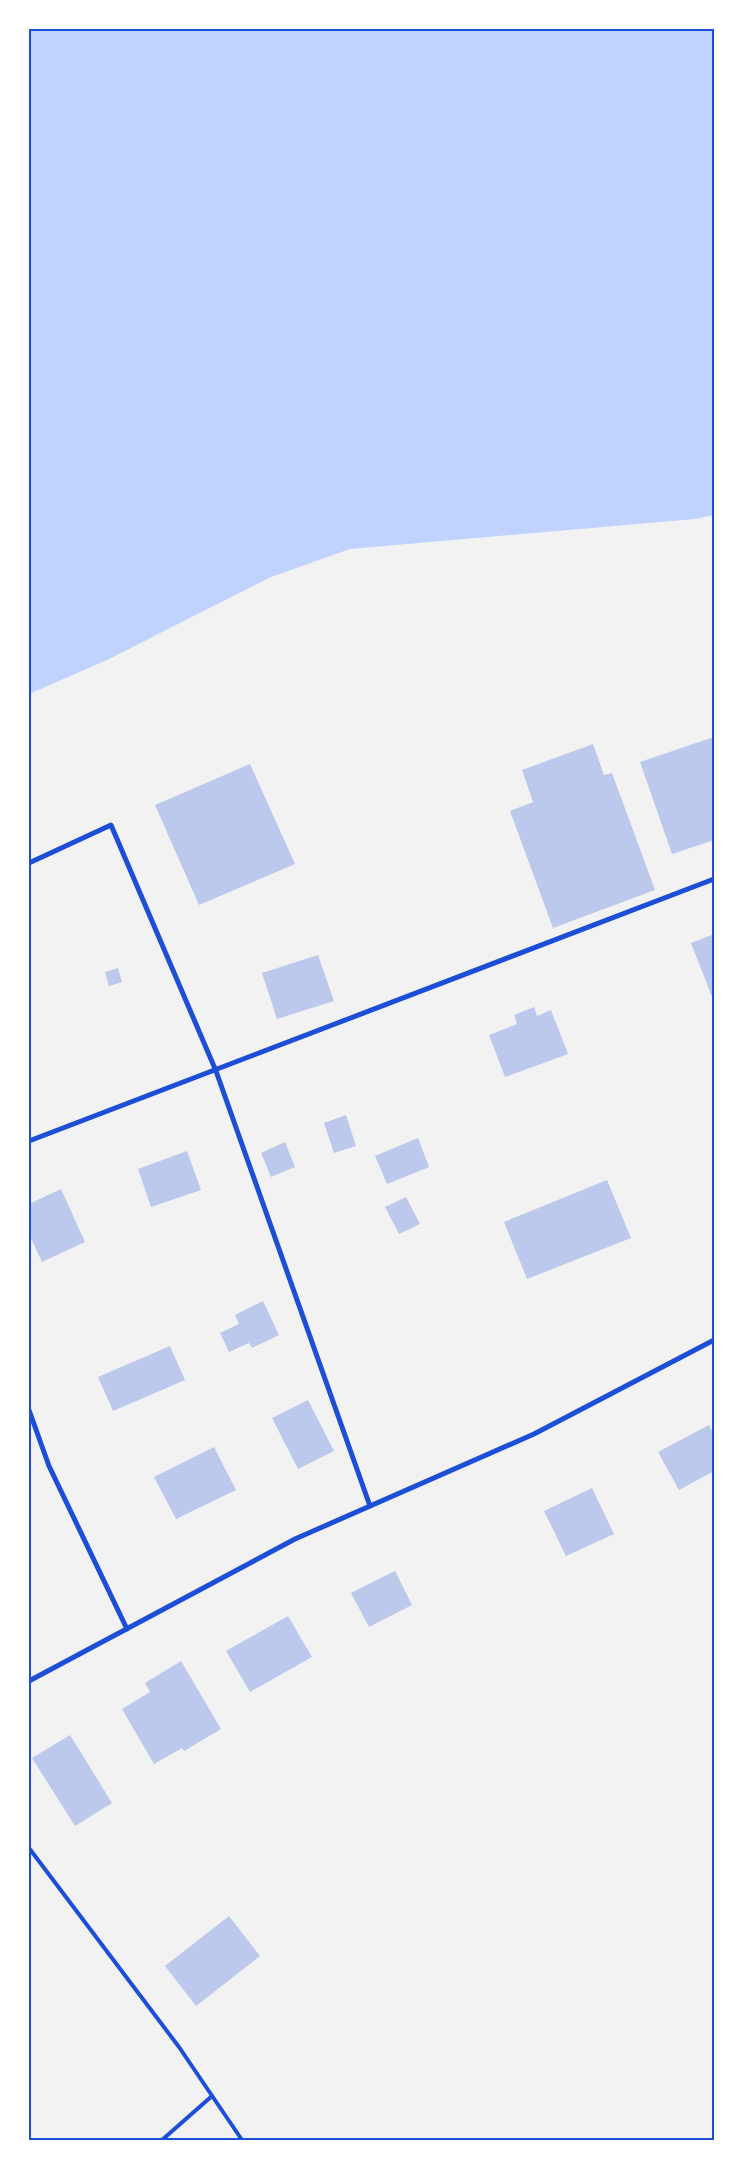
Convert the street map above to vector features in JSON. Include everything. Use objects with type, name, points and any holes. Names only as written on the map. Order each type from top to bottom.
[{"type":"street","points":[[29,863],[111,824],[216,1070],[370,1506]]},
{"type":"street","points":[[29,1141],[714,879]]},
{"type":"street","points":[[29,1681],[296,1539],[534,1434],[714,1340]]},
{"type":"street","points":[[29,1410],[49,1466],[127,1629]]},
{"type":"lane","points":[[29,1848],[179,2047],[242,2140]]},
{"type":"lane","points":[[162,2140],[212,2096]]},
{"type":"water","points":[[29,29],[714,29],[714,515],[695,519],[350,549],[271,577],[107,660],[29,694]]},
{"type":"building","points":[[714,737],[714,840],[672,854],[640,762]]},
{"type":"building","points":[[593,744],[604,775],[612,773],[655,890],[553,928],[510,811],[533,802],[522,770]]},
{"type":"building","points":[[250,764],[295,864],[199,905],[155,805]]},
{"type":"building","points":[[714,934],[714,1002],[691,943]]},
{"type":"building","points":[[318,955],[334,1001],[277,1019],[262,973]]},
{"type":"building","points":[[118,968],[122,982],[109,986],[105,972]]},
{"type":"building","points":[[534,1007],[537,1016],[551,1010],[568,1054],[505,1077],[489,1035],[517,1024],[514,1015]]},
{"type":"building","points":[[346,1115],[356,1146],[334,1153],[324,1123]]},
{"type":"building","points":[[418,1138],[429,1167],[387,1184],[375,1156]]},
{"type":"building","points":[[285,1142],[295,1167],[271,1177],[261,1153]]},
{"type":"building","points":[[187,1151],[201,1190],[151,1207],[138,1169]]},
{"type":"building","points":[[607,1180],[631,1238],[527,1279],[504,1222]]},
{"type":"building","points":[[61,1189],[85,1242],[42,1262],[29,1234],[29,1204]]},
{"type":"building","points":[[406,1197],[420,1224],[399,1234],[385,1207]]},
{"type":"building","points":[[263,1301],[279,1335],[252,1348],[249,1343],[229,1352],[220,1333],[239,1324],[235,1315]]},
{"type":"building","points":[[170,1346],[185,1380],[113,1411],[98,1377]]},
{"type":"building","points":[[308,1400],[334,1451],[298,1469],[272,1418]]},
{"type":"building","points":[[709,1425],[714,1435],[714,1471],[679,1490],[658,1452]]},
{"type":"building","points":[[214,1447],[236,1490],[176,1519],[154,1477]]},
{"type":"building","points":[[592,1488],[614,1534],[566,1556],[544,1511]]},
{"type":"building","points":[[395,1571],[412,1605],[369,1627],[351,1593]]},
{"type":"building","points":[[288,1616],[312,1657],[250,1692],[226,1651]]},
{"type":"building","points":[[181,1661],[221,1729],[184,1751],[182,1748],[154,1764],[122,1709],[150,1692],[145,1683]]},
{"type":"building","points":[[70,1735],[112,1803],[75,1826],[32,1758]]},
{"type":"building","points":[[229,1916],[260,1956],[196,2006],[165,1966]]}]
